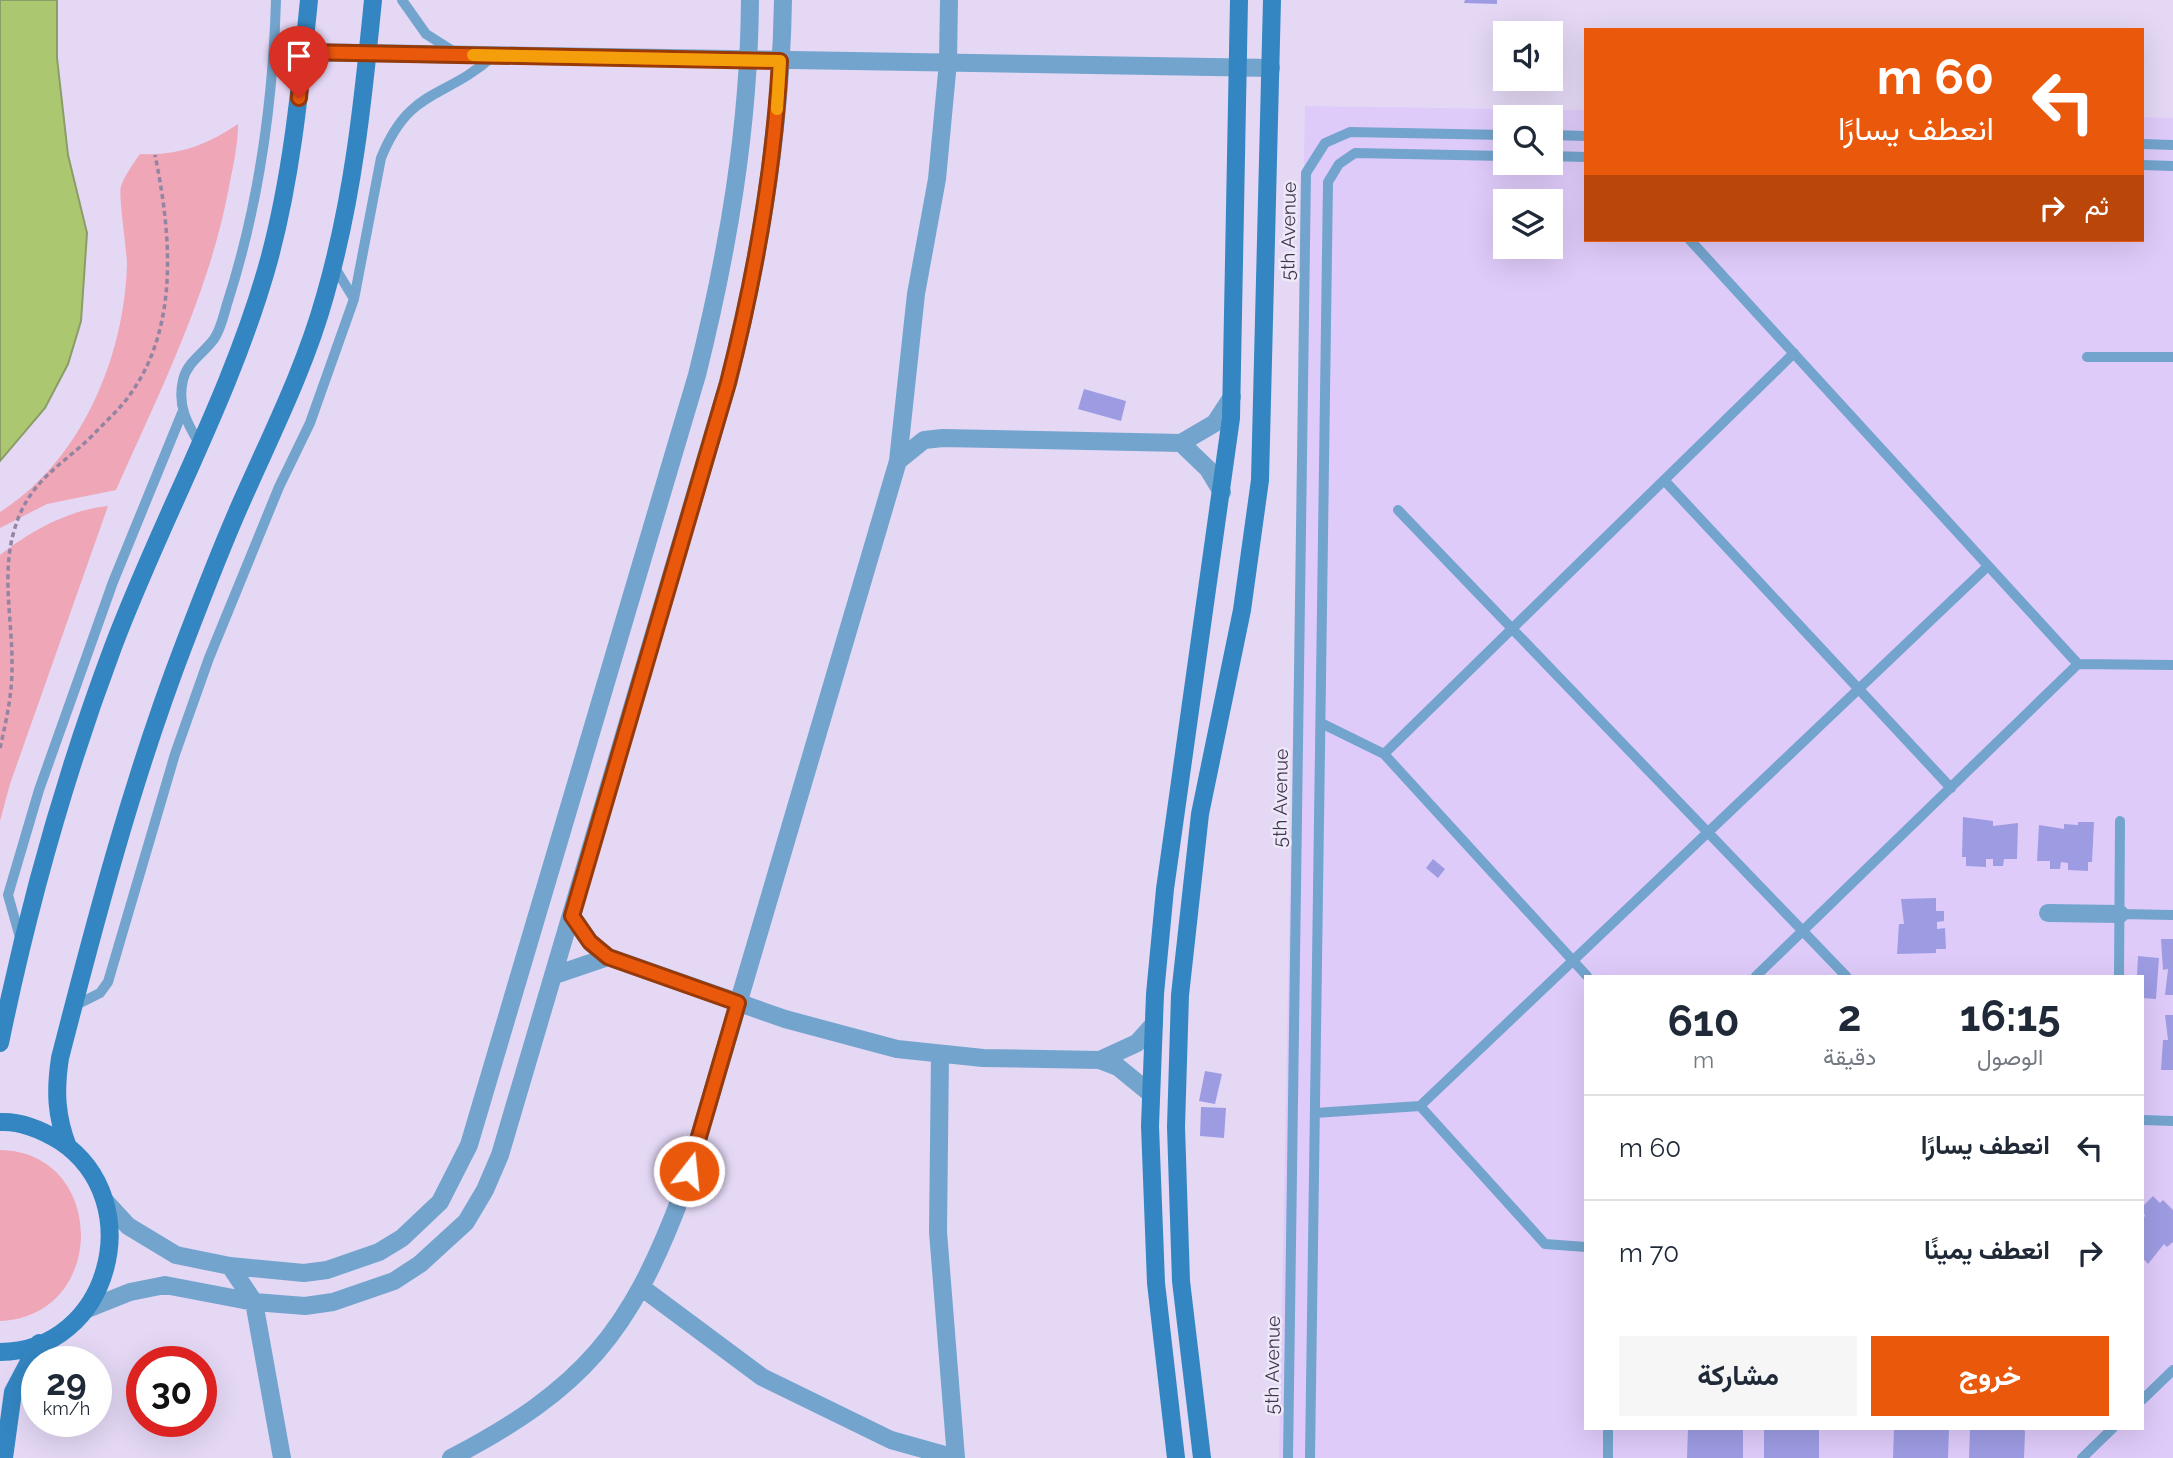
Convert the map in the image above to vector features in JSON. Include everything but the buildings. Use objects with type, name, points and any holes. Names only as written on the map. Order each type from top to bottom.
[{"type":"main road","points":[[0,1043],[46,859],[113,647],[249,326],[269,260],[294,142],[309,0]]},
{"type":"main road","points":[[68,1147],[57,1113],[56,1086],[107,876],[148,744],[184,642],[310,343],[333,265],[356,163],[373,0]]},
{"type":"main road","points":[[1176,1458],[1156,1283],[1152,1094],[1154,1024],[1165,889],[1223,492],[1231,397],[1238,0]]},
{"type":"main road","points":[[1202,1458],[1181,1281],[1175,1127],[1180,995],[1200,814],[1234,657],[1261,480],[1272,0]]},
{"type":"main road","points":[[0,1122],[29,1126],[68,1147],[85,1163],[106,1202],[111,1247],[98,1291],[85,1310],[69,1326],[39,1343],[0,1352]]},
{"type":"main road","points":[[4,1458],[13,1392],[39,1343]]},
{"type":"street","points":[[106,1202],[128,1226],[176,1255],[230,1266],[304,1273],[327,1270],[379,1252],[402,1237],[430,1212],[458,1173],[511,1011],[697,375],[716,300],[734,199],[748,61],[750,0]]},
{"type":"street","points":[[85,1310],[130,1292],[164,1285],[254,1302],[305,1306],[333,1302],[364,1293],[394,1281],[420,1264],[466,1222],[485,1190],[500,1155],[555,975],[728,383],[747,307],[773,155],[783,0]]},
{"type":"street","points":[[451,1458],[484,1451],[571,1381],[619,1326],[660,1253],[682,1194],[898,461],[916,294],[937,179],[948,62],[949,0]]},
{"type":"street","points":[[303,52],[1271,68]]},
{"type":"street","points":[[898,461],[924,440],[943,438],[1181,443],[1215,423],[1231,397]]},
{"type":"street","points":[[1181,443],[1208,469],[1223,492]]},
{"type":"street","points":[[2048,913],[2120,914]]},
{"type":"street","points":[[572,916],[590,942],[608,957],[738,1003],[897,1049],[982,1058],[1100,1060],[1118,1067],[1152,1094]]},
{"type":"street","points":[[555,975],[608,957]]},
{"type":"street","points":[[1100,1060],[1137,1043],[1154,1024]]},
{"type":"street","points":[[641,1287],[733,1358],[772,1383],[891,1440],[956,1458],[938,1231],[940,1054]]},
{"type":"street","points":[[230,1266],[254,1302],[282,1458]]},
{"type":"lane","points":[[23,947],[8,895],[38,790],[108,594],[182,413],[184,376],[192,361],[215,337],[248,236],[270,95],[276,0]]},
{"type":"lane","points":[[402,0],[426,34],[458,55]]},
{"type":"lane","points":[[74,1006],[100,993],[108,982],[172,766],[209,658],[270,509],[310,423],[354,299],[381,158],[390,136],[403,116],[418,102],[483,66],[493,56]]},
{"type":"lane","name":"5th Avenue","points":[[1288,1458],[1306,173],[1325,144],[1350,132],[1493,135]]},
{"type":"lane","points":[[1563,135],[1584,136]]},
{"type":"lane","points":[[2144,144],[2173,145]]},
{"type":"lane","name":"5th Avenue","points":[[1310,1458],[1328,183],[1339,164],[1355,153],[1493,156]]},
{"type":"lane","points":[[1563,156],[1584,157]]},
{"type":"lane","points":[[2144,165],[2173,166]]},
{"type":"lane","points":[[1692,242],[2078,664]]},
{"type":"lane","points":[[333,265],[354,299]]},
{"type":"lane","points":[[1384,754],[1794,353]]},
{"type":"lane","points":[[2087,357],[2173,357]]},
{"type":"lane","points":[[182,413],[200,445]]},
{"type":"lane","points":[[1664,480],[1951,788]]},
{"type":"lane","points":[[1398,510],[1845,975]]},
{"type":"lane","points":[[1315,1113],[1420,1106],[1989,566]]},
{"type":"lane","points":[[1757,975],[2078,664],[2173,665]]},
{"type":"lane","points":[[1321,723],[1384,754],[1586,975]]},
{"type":"lane","points":[[2119,975],[2120,821]]},
{"type":"lane","points":[[2120,914],[2173,915]]},
{"type":"lane","points":[[1420,1106],[1545,1244],[1584,1247]]},
{"type":"lane","points":[[2144,1120],[2173,1121]]},
{"type":"lane","points":[[2144,1397],[2173,1370]]},
{"type":"lane","points":[[1608,1430],[1608,1458]]},
{"type":"lane","points":[[2082,1458],[2111,1430]]},
{"type":"path","points":[[0,748],[12,670],[7,564],[14,530],[29,496],[53,467],[90,437],[129,396],[150,357],[162,315],[169,252],[167,213],[155,155]]},
{"type":"shaded area","points":[[0,0],[57,0],[57,58],[68,155],[87,233],[81,321],[68,364],[45,408],[0,461]]},
{"type":"shaded area","points":[[1305,106],[1493,109],[1493,175],[1563,175],[1563,110],[1584,110],[1584,242],[2144,242],[2144,117],[2173,118],[2173,1458],[1279,1458]]},
{"type":"shaded area","points":[[238,124],[229,187],[209,266],[182,342],[116,490],[47,504],[0,528],[0,512],[29,491],[54,465],[75,436],[107,371],[124,300],[127,265],[120,191],[127,174],[140,154],[167,153],[192,148]]},
{"type":"shaded area","points":[[108,506],[10,784],[0,821],[0,555],[24,538],[64,517]]},
{"type":"shaded area","points":[[0,1150],[35,1158],[61,1177],[76,1204],[81,1235],[76,1266],[61,1293],[35,1313],[0,1321]]},
{"type":"slow traffic","points":[[473,55],[780,61],[777,109]]},
{"type":"route","points":[[299,98],[303,52],[780,61],[773,155],[747,307],[728,383],[572,916],[590,942],[608,957],[738,1003],[689,1171]]}]
